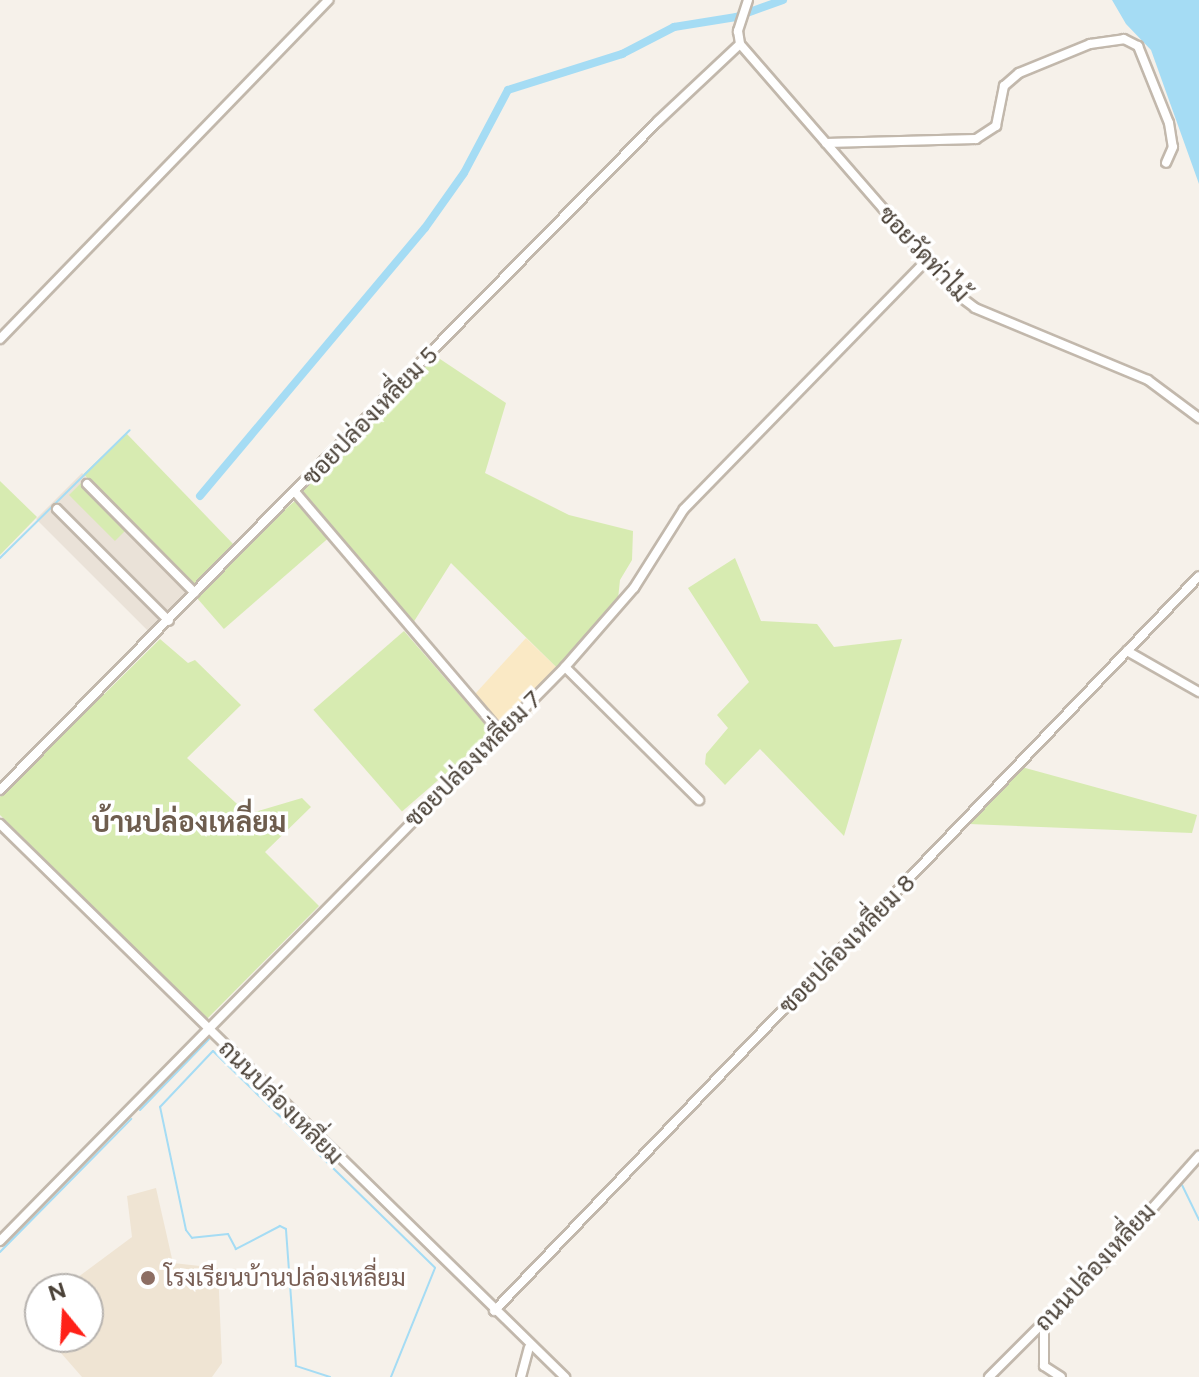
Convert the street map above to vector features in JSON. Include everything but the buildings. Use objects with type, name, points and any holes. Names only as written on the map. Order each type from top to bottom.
[{"type":"street","points":[[0,339],[329,0]]},
{"type":"street","points":[[740,44],[741,21],[748,0]]},
{"type":"street","points":[[826,143],[976,139],[996,126],[1004,86],[1019,73],[1079,47],[1124,39],[1138,46],[1169,123],[1173,147],[1166,163]]},
{"type":"street","name":"ซอยวัดท่าไม้","points":[[740,44],[966,302],[1140,376],[1199,418]]},
{"type":"street","name":"ซอยปล่องเหลี่ยม 5","points":[[0,790],[296,493],[658,121],[740,44]]},
{"type":"street","name":"ซอยปล่องเหลี่ยม 7","points":[[0,1241],[565,667],[634,588],[684,509],[927,260]]},
{"type":"street","points":[[87,484],[195,593]]},
{"type":"street","points":[[296,493],[500,732]]},
{"type":"street","points":[[57,509],[169,621]]},
{"type":"street","name":"ซอยปล่องเหลี่ยม 8","points":[[494,1311],[1199,576]]},
{"type":"street","points":[[1127,651],[1199,692]]},
{"type":"street","points":[[565,667],[699,800]]},
{"type":"street","name":"ถนนปล่องเหลี่ยม","points":[[0,824],[529,1348],[565,1377]]},
{"type":"street","name":"ถนนปล่องเหลี่ยม","points":[[989,1377],[1199,1156]]},
{"type":"street","points":[[1044,1322],[1044,1366],[1061,1377]]},
{"type":"street","points":[[521,1377],[529,1348]]},
{"type":"shaded area","points":[[82,473],[196,587],[150,633],[36,519]]},
{"type":"shaded area","name":"โรงเรียนบ้านปล่องเหลี่ยม","points":[[156,1188],[173,1263],[218,1268],[222,1363],[212,1377],[82,1377],[61,1353],[104,1353],[104,1273],[84,1273],[132,1237],[127,1196]]},
{"type":"green space","points":[[434,355],[506,403],[485,473],[569,515],[633,531],[632,560],[620,580],[618,599],[557,668],[451,563],[413,623],[302,492]]},
{"type":"green space","points":[[126,433],[236,547],[193,588],[84,474]]},
{"type":"green space","points":[[0,481],[37,517],[0,555]]},
{"type":"green space","points":[[81,483],[127,529],[115,541],[69,495]]},
{"type":"green space","points":[[296,500],[329,538],[224,629],[191,591]]},
{"type":"green space","points":[[735,558],[761,621],[817,624],[834,647],[902,639],[844,836],[760,749],[725,785],[705,764],[706,754],[728,728],[717,715],[749,682],[688,588]]},
{"type":"green space","points":[[404,631],[493,733],[402,812],[313,710]]},
{"type":"green space","points":[[160,639],[188,663],[195,660],[241,705],[187,758],[248,814],[302,798],[311,807],[265,852],[319,906],[207,1019],[0,815],[0,797]]},
{"type":"green space","points":[[1018,766],[1197,815],[1192,833],[969,824]]},
{"type":"sand","points":[[526,638],[557,668],[500,724],[475,694]]},
{"type":"water","points":[[1112,0],[1199,0],[1199,184],[1151,50],[1126,24]]},
{"type":"waterway","points":[[200,496],[425,228],[464,173],[508,90],[622,54],[674,27],[736,17],[783,0]]},
{"type":"waterway","points":[[0,558],[130,430]]},
{"type":"waterway","points":[[140,1110],[209,1039]]},
{"type":"waterway","points":[[330,1377],[296,1366],[286,1229],[280,1226],[236,1249],[228,1234],[192,1238],[186,1230],[160,1107],[213,1051],[435,1268],[391,1377]]},
{"type":"waterway","points":[[0,1252],[131,1119]]},
{"type":"waterway","points":[[1182,1185],[1199,1220]]},
{"type":"place","name":"โรงเรียนบ้านปล่องเหลี่ยม","points":[[148,1278]]},
{"type":"district","name":"บ้านปล่องเหลี่ยม","points":[[189,822]]}]
